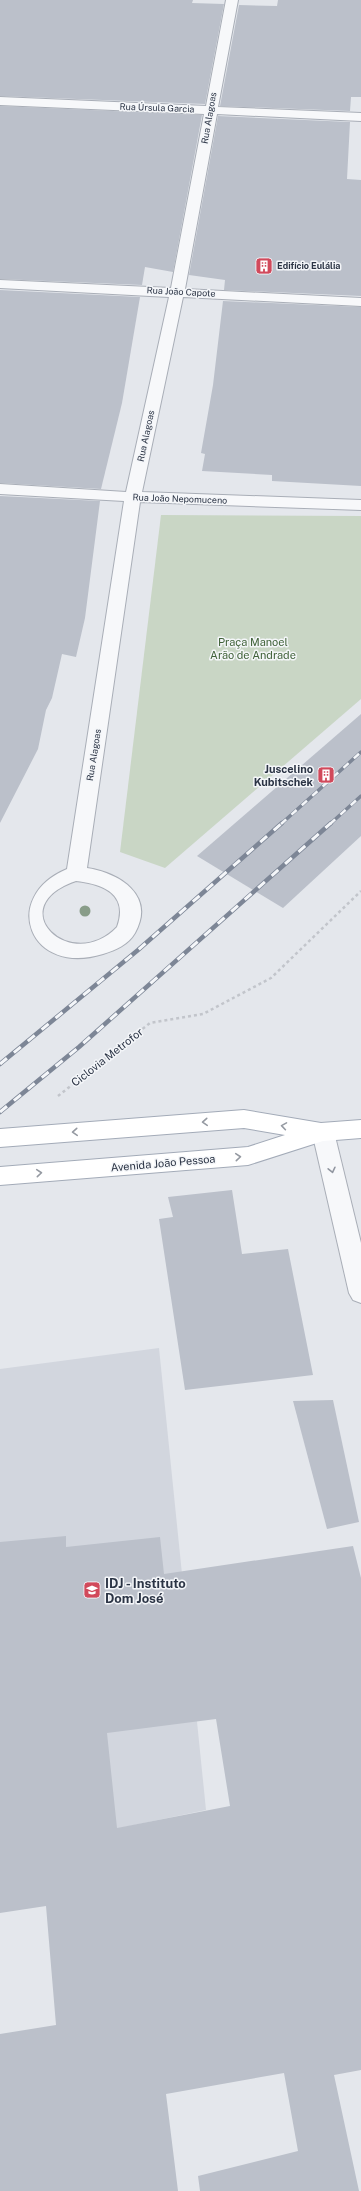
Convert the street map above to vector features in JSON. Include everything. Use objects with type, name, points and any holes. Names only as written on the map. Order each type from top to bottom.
[{"type":"main road","name":"Avenida João Pessoa","points":[[0,1138],[244,1119],[323,1132]]},
{"type":"main road","name":"Avenida João Pessoa","points":[[0,1176],[248,1156],[323,1132],[361,1129]]},
{"type":"street","name":"Rua Alagoas","points":[[76,874],[133,497],[177,292],[232,0]]},
{"type":"street","name":"Rua Úrsula Garcia","points":[[0,101],[361,117]]},
{"type":"street","name":"Rua João Capote","points":[[0,284],[361,302]]},
{"type":"street","name":"Rua João Nepomuceno","points":[[0,489],[133,497],[361,506]]},
{"type":"street","points":[[76,874],[97,876],[116,885],[129,899],[131,916],[124,932],[107,945],[85,951],[61,950],[41,940],[30,925],[28,908],[36,891],[54,880],[76,874]]},
{"type":"street","points":[[323,1132],[361,1293]]},
{"type":"path","name":"Ciclovia Metrofor","points":[[52,1101],[150,1023],[203,1014],[271,978],[361,891]]},
{"type":"shaded area","name":"IDJ - Instituto Dom José","points":[[159,1348],[206,1810],[0,1853],[0,1369]]},
{"type":"green space","name":"Praça Manoel Arão de Andrade","points":[[161,515],[361,516],[361,699],[165,868],[120,852]]},
{"type":"building","points":[[0,0],[193,0],[192,3],[224,4],[205,104],[0,96]]},
{"type":"building","points":[[278,0],[361,0],[361,97],[351,97],[350,111],[220,106],[239,5],[277,6]]},
{"type":"building","points":[[0,106],[202,115],[173,272],[145,267],[142,285],[0,279]]},
{"type":"building","points":[[218,116],[350,122],[347,179],[361,180],[361,296],[224,290],[225,280],[189,275]]},
{"type":"building","points":[[0,290],[140,297],[122,403],[101,489],[0,483]]},
{"type":"building","points":[[223,301],[361,307],[361,486],[272,481],[272,475],[202,471],[205,454],[201,453],[213,385]]},
{"type":"building","points":[[0,496],[100,501],[85,618],[76,657],[62,654],[52,698],[46,710],[38,749],[0,823]]},
{"type":"building","name":"Juscelino Kubitschek","points":[[361,714],[361,836],[283,908],[197,856]]},
{"type":"building","points":[[232,1190],[242,1254],[288,1249],[313,1375],[185,1390],[159,1219],[173,1217],[168,1197]]},
{"type":"building","points":[[333,1400],[359,1522],[327,1529],[293,1401]]},
{"type":"building","points":[[66,1536],[66,1547],[160,1537],[164,1574],[353,1546],[361,1578],[361,2070],[334,2075],[359,2191],[200,2191],[198,2176],[298,2151],[284,2073],[166,2094],[178,2191],[0,2191],[0,2034],[56,2025],[46,1906],[0,1913],[0,1542]],"holes":[[[216,1719],[230,1806],[117,1828],[107,1733]]]},
{"type":"railway","points":[[281,824],[361,752]]},
{"type":"railway","points":[[330,824],[361,796]]},
{"type":"railway","points":[[0,1064],[138,950],[282,823]]},
{"type":"railway","points":[[0,1112],[79,1047],[331,823]]},
{"type":"place","name":"Edifício Eulália","points":[[264,266]]},
{"type":"place","name":"Juscelino Kubitschek","points":[[326,775]]},
{"type":"place","name":"IDJ - Instituto Dom José","points":[[92,1590]]}]
